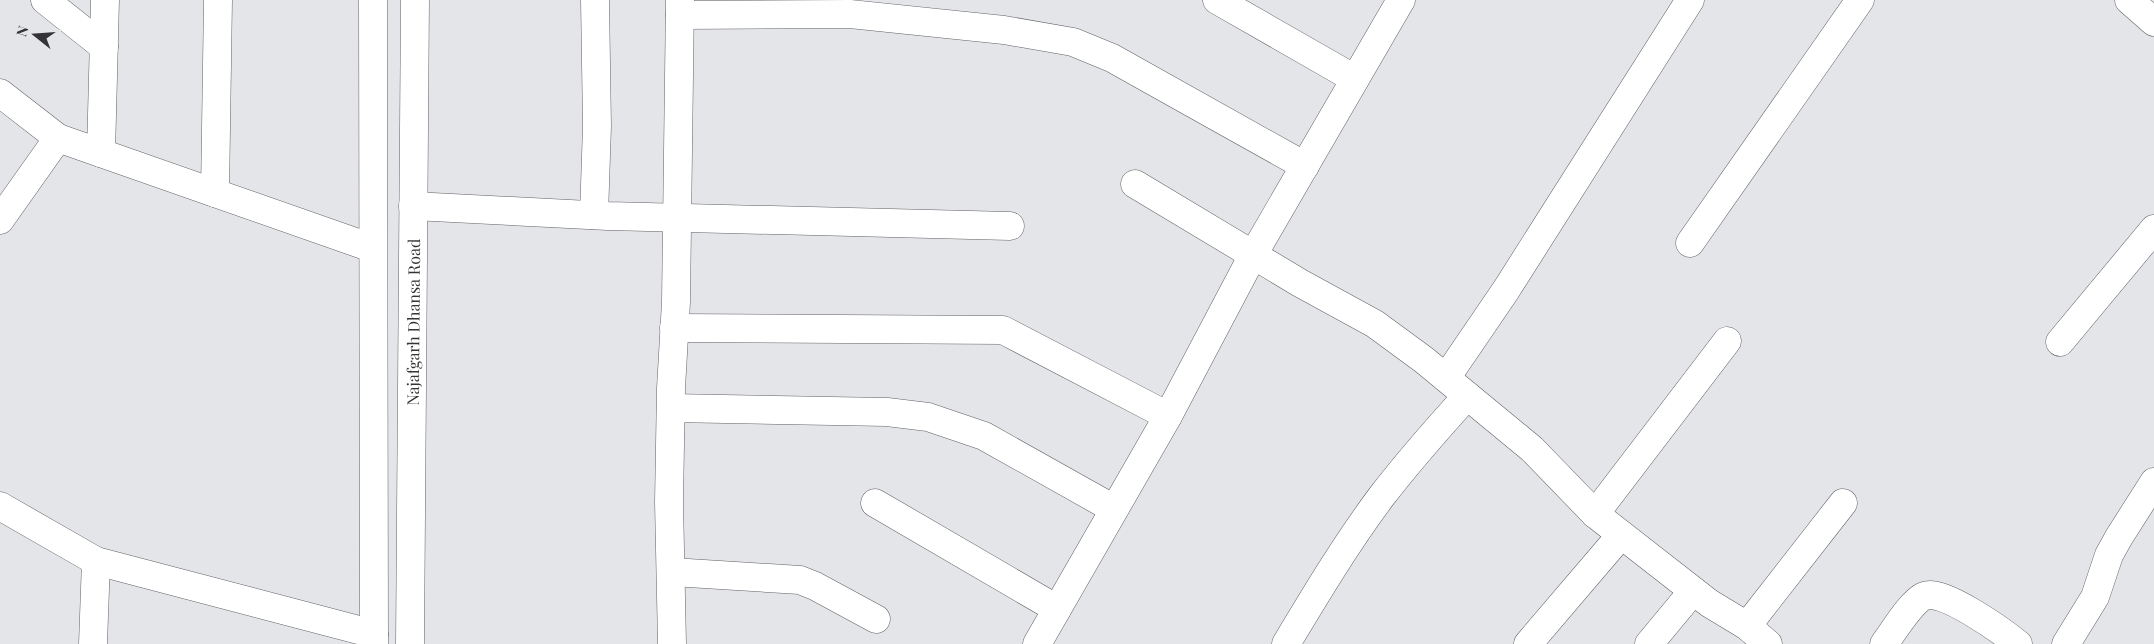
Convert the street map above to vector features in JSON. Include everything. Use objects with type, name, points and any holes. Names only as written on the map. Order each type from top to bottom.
[{"type":"street","points":[[45,0],[104,47]]},
{"type":"street","points":[[102,153],[105,0]]},
{"type":"street","points":[[215,193],[218,0]]},
{"type":"street","points":[[0,506],[96,561],[374,639],[373,0]]},
{"type":"street","name":"Najafgarh Dhansa Road","points":[[410,644],[415,0]]},
{"type":"street","points":[[594,215],[597,126],[595,0]]},
{"type":"street","points":[[1218,0],[1355,79]]},
{"type":"street","points":[[1036,644],[1168,416],[1253,255],[1401,0]]},
{"type":"street","points":[[1446,378],[1506,290],[1690,0]]},
{"type":"street","points":[[1690,243],[1860,0]]},
{"type":"street","points":[[2129,0],[2154,22]]},
{"type":"street","points":[[672,644],[670,408],[677,217],[680,8],[851,7],[1073,42],[1112,58],[1304,166]]},
{"type":"street","points":[[0,93],[58,138],[372,248]]},
{"type":"street","points":[[0,220],[58,138]]},
{"type":"street","points":[[1135,184],[1253,255],[1375,324],[1446,378],[1532,449],[1595,514],[1709,603],[1762,639],[1843,503]]},
{"type":"street","points":[[413,206],[594,215],[895,225],[1010,226]]},
{"type":"street","points":[[2060,342],[2154,229]]},
{"type":"street","points":[[674,328],[1003,330],[1168,416]]},
{"type":"street","points":[[1595,514],[1727,341]]},
{"type":"street","points":[[1286,644],[1343,552],[1381,498],[1433,433],[1467,396]]},
{"type":"street","points":[[670,408],[887,412],[928,417],[984,436],[1114,509]]},
{"type":"street","points":[[2066,644],[2095,597],[2112,549],[2154,482]]},
{"type":"street","points":[[876,503],[1057,609]]},
{"type":"street","points":[[1528,644],[1621,535]]},
{"type":"street","points":[[93,644],[96,561]]},
{"type":"street","points":[[672,572],[800,580],[815,586],[876,619]]},
{"type":"street","points":[[1649,644],[1693,591]]},
{"type":"street","points":[[1884,644],[1916,603],[1923,596],[1932,594],[1948,599],[2018,644]]}]
